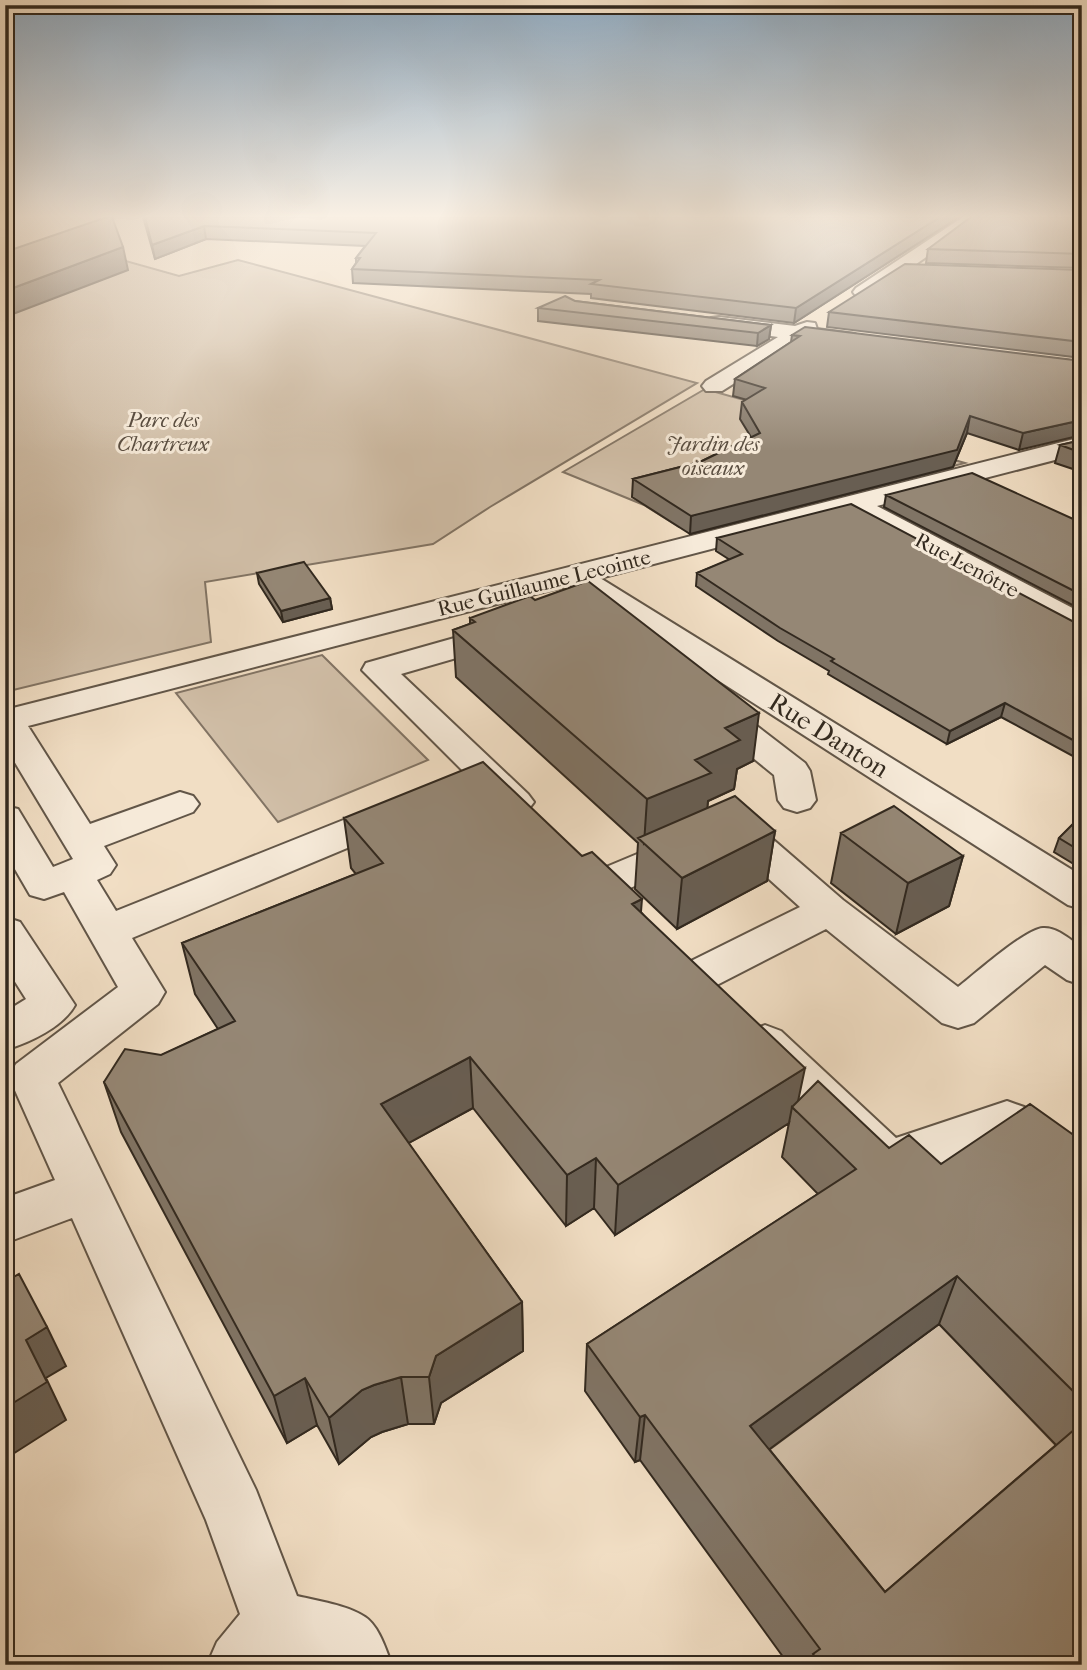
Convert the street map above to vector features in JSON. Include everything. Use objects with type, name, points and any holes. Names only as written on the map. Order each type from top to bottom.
[{"type":"street","points":[[843,305],[859,295]]},
{"type":"street","points":[[714,386],[821,319]]},
{"type":"street","points":[[692,320],[864,341]]},
{"type":"street","name":"Rue Guillaume Lecointe","points":[[6,720],[1082,445]]},
{"type":"street","name":"Rue Lenôtre","points":[[853,503],[1082,626]]},
{"type":"street","name":"Rue Danton","points":[[575,575],[1082,895]]},
{"type":"street","points":[[575,614],[588,610],[792,771],[797,800]]},
{"type":"street","points":[[535,625],[378,670],[544,831]]},
{"type":"street","points":[[6,720],[77,857],[108,932],[143,992],[32,1077],[234,1512],[266,1651],[344,1641],[359,1665]]},
{"type":"street","points":[[108,932],[487,776]]},
{"type":"street","points":[[5,818],[44,885],[77,857],[180,804]]},
{"type":"street","points":[[601,886],[733,826],[829,910],[958,1010],[1044,943],[1082,969]]},
{"type":"street","points":[[573,858],[630,913]]},
{"type":"street","points":[[696,976],[829,910]]},
{"type":"street","points":[[5,932],[53,1005],[5,1034]]},
{"type":"street","points":[[668,949],[888,1161],[1007,1121],[1082,1175]]},
{"type":"street","points":[[5,1221],[83,1191]]},
{"type":"green space","name":"Parc des Chartreux","points":[[5,295],[368,295],[697,383],[433,544],[205,582],[211,642],[5,692]]},
{"type":"green space","name":"Jardin des oiseaux","points":[[705,389],[965,463],[796,506],[679,527],[644,505],[563,472]]},
{"type":"green space","points":[[322,655],[428,760],[278,822],[176,693]]},
{"type":"green space","points":[[939,1324],[1068,1458],[867,1633],[730,1479]]},
{"type":"building","points":[[684,295],[817,295],[796,308]]},
{"type":"building","points":[[856,295],[1082,295],[1082,342],[829,312]]},
{"type":"building","points":[[565,296],[575,301],[771,325],[758,333],[538,308]]},
{"type":"building","points":[[805,327],[1082,361],[1082,420],[1023,433],[970,416],[957,450],[691,516],[633,479],[700,462],[760,433],[742,402],[765,388],[735,379],[800,336],[792,335]]},
{"type":"building","points":[[1082,440],[1082,453],[1060,445]]},
{"type":"building","points":[[972,473],[1082,523],[1082,595],[886,495]]},
{"type":"building","points":[[851,504],[1074,622],[1082,623],[1082,745],[1005,703],[950,731],[831,661],[834,659],[780,628],[697,573],[742,554],[717,538]]},
{"type":"building","points":[[304,562],[330,598],[281,611],[257,573]]},
{"type":"building","points":[[588,581],[759,713],[725,728],[740,740],[695,760],[711,773],[647,799],[453,630],[475,622],[470,618],[530,596],[535,600]]},
{"type":"building","points":[[483,762],[582,856],[592,852],[642,899],[632,904],[805,1068],[618,1185],[596,1158],[567,1175],[470,1057],[381,1104],[522,1302],[436,1356],[429,1377],[401,1377],[374,1385],[362,1390],[329,1418],[305,1378],[274,1396],[104,1082],[125,1049],[161,1055],[235,1021],[182,943],[383,863],[344,818]]},
{"type":"building","points":[[735,796],[775,831],[682,878],[638,838]]},
{"type":"building","points":[[894,806],[963,856],[908,883],[841,833]]},
{"type":"building","points":[[1082,815],[1082,852],[1059,838]]},
{"type":"building","points":[[818,1081],[889,1148],[909,1135],[941,1164],[1030,1104],[1082,1141],[1082,1400],[957,1276],[750,1426],[885,1592],[1082,1423],[1082,1665],[821,1665],[813,1654],[820,1649],[645,1415],[640,1417],[587,1344],[856,1169],[792,1107]]},
{"type":"building","points":[[19,1274],[47,1327],[26,1340],[47,1382],[5,1408],[5,1282]]}]
